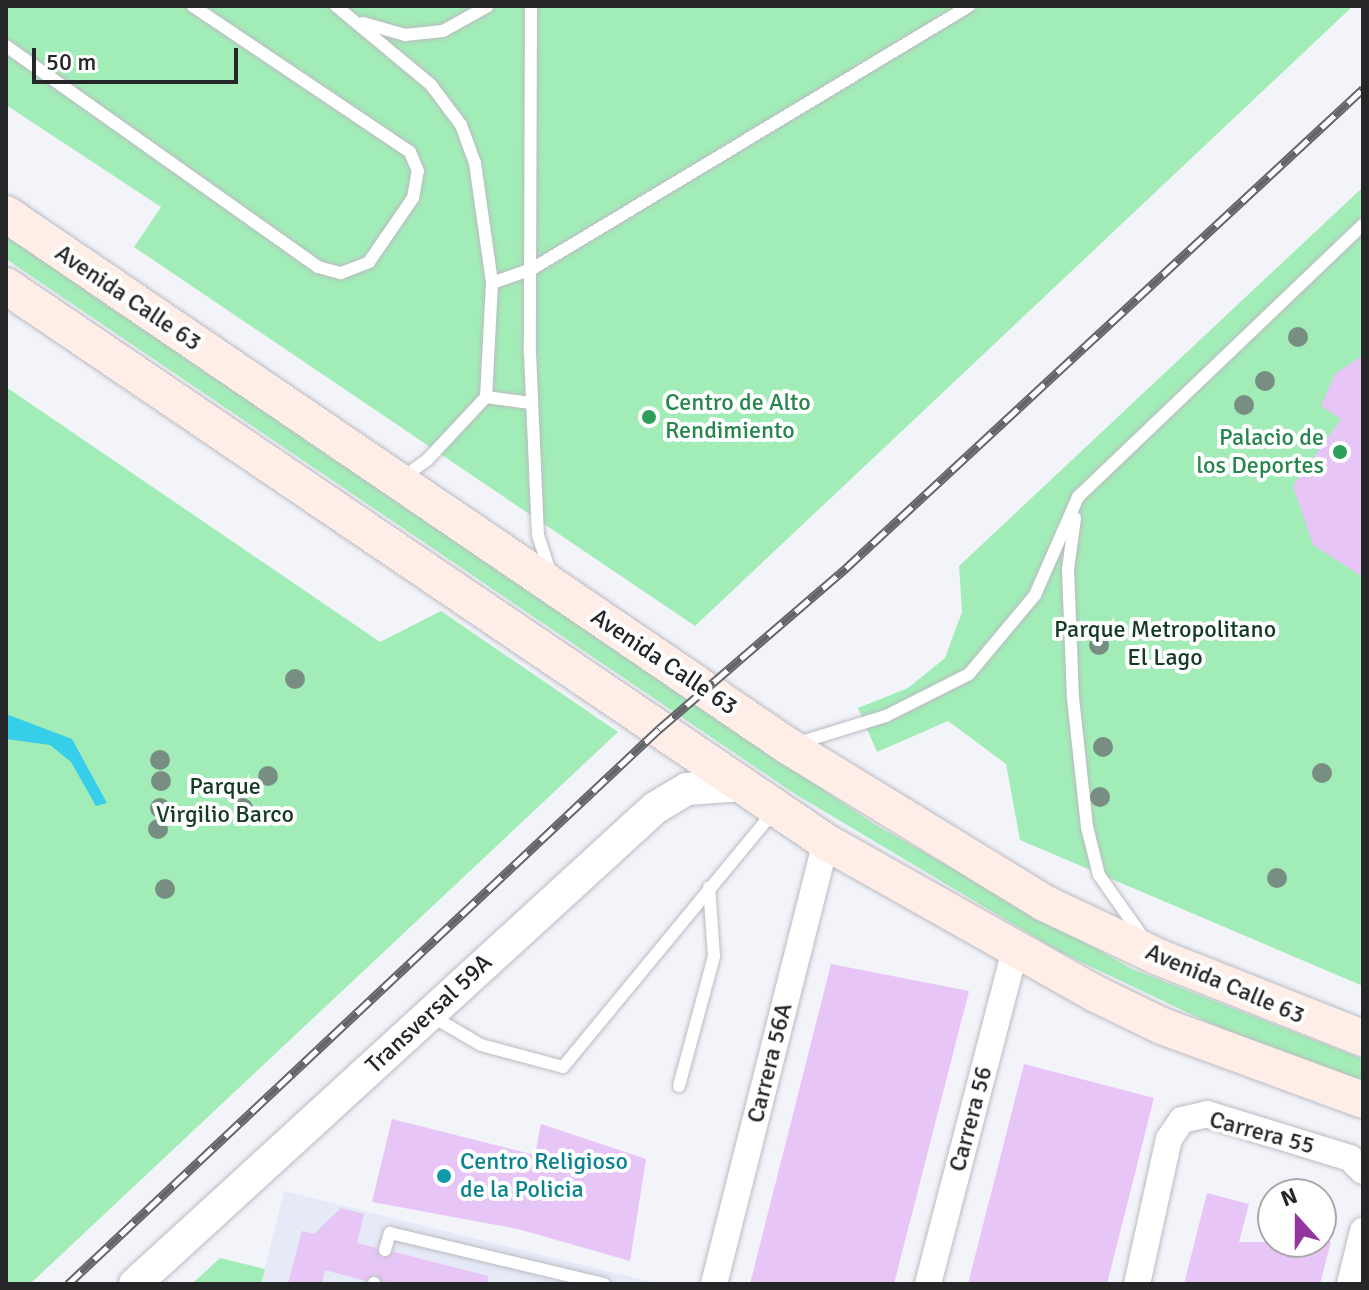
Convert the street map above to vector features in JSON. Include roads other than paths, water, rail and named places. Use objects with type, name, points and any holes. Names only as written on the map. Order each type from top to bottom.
[{"type":"main road","name":"Avenida Calle 63","points":[[6,214],[788,746],[1044,903],[1158,957],[1363,1038]]},
{"type":"main road","points":[[6,286],[826,842],[1014,953],[1162,1026],[1363,1100]]},
{"type":"street","name":"Transversal 59A","points":[[135,1284],[655,808],[687,789],[742,785]]},
{"type":"street","name":"Carrera 56A","points":[[714,1284],[826,842]]},
{"type":"street","name":"Carrera 56","points":[[928,1284],[1014,953]]},
{"type":"street","name":"Carrera 55","points":[[1137,1284],[1169,1139],[1182,1120],[1207,1114],[1350,1158],[1363,1171]]},
{"type":"street","points":[[1350,1284],[1363,1231]]},
{"type":"lane","points":[[6,46],[318,267],[341,273],[369,262],[413,198],[418,171],[410,152],[193,6]]},
{"type":"lane","points":[[336,6],[368,26],[405,35],[443,31],[488,6]]},
{"type":"lane","points":[[336,6],[431,85],[461,125],[475,163],[492,283],[486,397],[427,460],[399,481]]},
{"type":"lane","points":[[531,6],[531,403],[538,535],[554,587]]},
{"type":"lane","points":[[492,283],[532,269],[964,7]]},
{"type":"lane","points":[[788,746],[886,716],[969,674],[1035,595],[1078,497],[1363,225]]},
{"type":"lane","points":[[486,397],[531,403]]},
{"type":"lane","points":[[1078,497],[1068,569],[1073,698],[1087,827],[1099,875],[1158,957]]},
{"type":"lane","points":[[429,1014],[481,1045],[563,1067],[776,808]]},
{"type":"lane","points":[[679,1086],[714,956],[709,887]]},
{"type":"lane","points":[[385,1250],[390,1233],[604,1284]]},
{"type":"water","points":[[6,714],[72,739],[107,803],[96,806],[71,762],[50,745],[6,739]]},
{"type":"railway","points":[[68,1284],[659,729],[846,568],[1363,89]]},
{"type":"place","name":"Centro de Alto Rendimiento","points":[[649,417]]},
{"type":"place","name":"Palacio de los Deportes","points":[[1340,452]]},
{"type":"place","name":"Centro Religioso de la Policia","points":[[444,1176]]},
{"type":"park label","name":"Parque Metropolitano El Lago","points":[[1165,644]]},
{"type":"park label","name":"Parque Virgilio Barco","points":[[225,801]]}]
